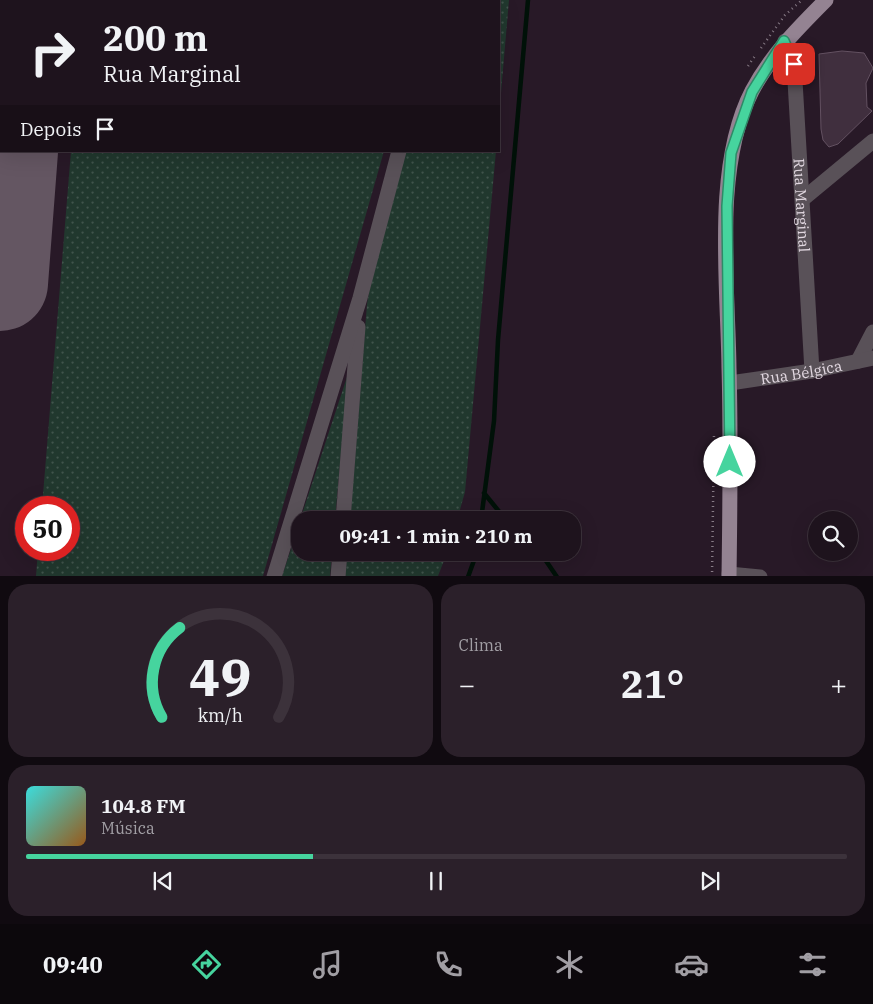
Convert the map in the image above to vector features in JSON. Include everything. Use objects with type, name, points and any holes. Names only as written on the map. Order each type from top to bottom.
[{"type":"main road","points":[[729,575],[730,383],[727,206],[731,153],[752,92],[784,41],[826,0]]},
{"type":"street","name":"Rua Marginal","points":[[784,41],[794,64],[812,370]]},
{"type":"street","points":[[803,199],[873,141]]},
{"type":"street","points":[[274,576],[360,298],[399,152]]},
{"type":"street","points":[[344,511],[360,298]]},
{"type":"street","points":[[866,359],[873,332]]},
{"type":"street","name":"Rua Bélgica","points":[[730,383],[866,359]]},
{"type":"street","points":[[338,576],[339,561]]},
{"type":"street","points":[[729,575],[760,576]]},
{"type":"green space","points":[[500,0],[509,0],[500,104]]},
{"type":"green space","points":[[71,152],[384,152],[263,576],[36,576],[37,561],[80,561],[80,496],[43,496]]},
{"type":"green space","points":[[404,152],[496,152],[465,492],[460,511],[351,511],[367,304],[374,263]]},
{"type":"green space","points":[[348,374],[336,511],[303,511]]},
{"type":"green space","points":[[291,549],[291,561],[331,561],[330,576],[282,576]]},
{"type":"green space","points":[[346,561],[444,561],[438,576],[345,576]]},
{"type":"building","points":[[842,51],[864,53],[873,68],[866,83],[867,107],[872,111],[838,144],[829,147],[823,140],[821,129],[819,54]]},
{"type":"waterway","points":[[482,511],[494,421],[498,340],[528,0]]},
{"type":"waterway","points":[[484,493],[499,511]]},
{"type":"waterway","points":[[468,576],[474,561]]},
{"type":"waterway","points":[[546,561],[556,576]]},
{"type":"taxiway","points":[[0,152],[5,225]]},
{"type":"runway","points":[[0,283],[10,152]]},
{"type":"route","points":[[730,462],[727,206],[731,153],[752,92],[764,70],[784,41],[794,64]]}]
